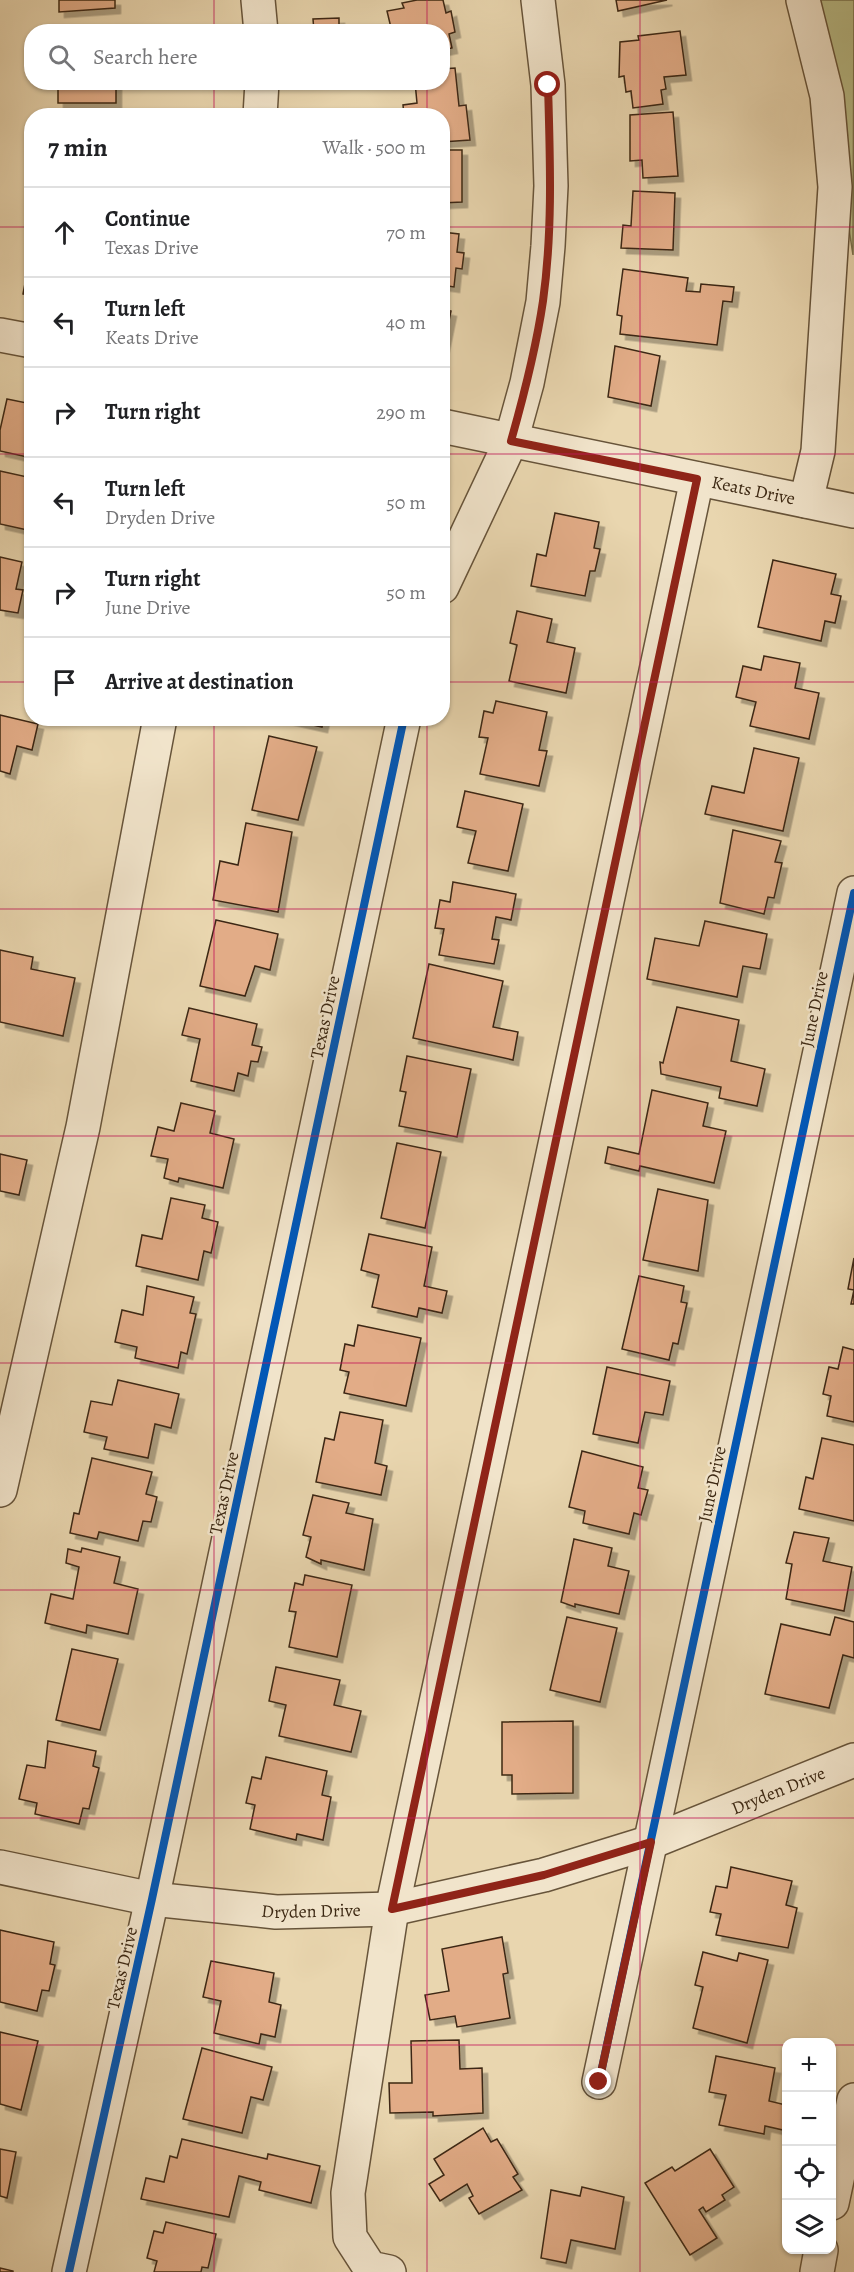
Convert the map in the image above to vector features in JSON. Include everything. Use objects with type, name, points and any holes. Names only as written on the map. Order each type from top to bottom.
[{"type":"street","points":[[258,0],[260,24]]},
{"type":"street","points":[[450,570],[511,441],[527,383],[543,302],[551,186],[548,85],[538,0]]},
{"type":"street","points":[[803,0],[827,96],[835,187],[818,450],[806,501]]},
{"type":"street","points":[[260,108],[262,90]]},
{"type":"street","points":[[0,335],[24,340]]},
{"type":"street","name":"Keats Drive","points":[[450,428],[854,511]]},
{"type":"street","points":[[389,2272],[370,2268],[350,2237],[348,2193],[392,1909],[697,479]]},
{"type":"street","points":[[0,1490],[83,1127],[158,726]]},
{"type":"street","name":"Texas Drive","points":[[69,2272],[152,1899],[402,726]]},
{"type":"street","name":"June Drive","points":[[599,2082],[854,893]]},
{"type":"street","name":"Dryden Drive","points":[[0,1867],[152,1899],[276,1912],[392,1909],[544,1875],[651,1842],[854,1760]]},
{"type":"street","points":[[832,2200],[854,2100]]},
{"type":"street","points":[[817,2272],[820,2254]]},
{"type":"green space","points":[[814,0],[854,0],[853,255]]},
{"type":"building","points":[[59,0],[115,0],[115,8],[59,12]]},
{"type":"building","points":[[417,0],[443,0],[446,13],[451,11],[455,32],[450,34],[450,24],[390,24],[387,11],[404,8],[402,3]]},
{"type":"building","points":[[616,0],[667,0],[618,11]]},
{"type":"building","points":[[339,18],[339,24],[313,24],[313,19]]},
{"type":"building","points":[[680,31],[686,75],[664,77],[666,89],[661,90],[663,104],[633,108],[631,91],[626,92],[624,76],[619,77],[620,42],[639,40],[638,36]]},
{"type":"building","points":[[450,68],[455,68],[459,106],[466,105],[470,140],[450,141],[450,108],[403,108],[403,105],[417,103],[416,90],[450,90]]},
{"type":"building","points":[[58,90],[116,90],[116,103],[58,103]]},
{"type":"building","points":[[673,112],[678,176],[643,178],[642,160],[630,161],[630,115]]},
{"type":"building","points":[[450,150],[462,150],[462,202],[450,203]]},
{"type":"building","points":[[633,191],[675,193],[673,250],[621,248],[623,225],[631,226]]},
{"type":"building","points":[[450,233],[459,234],[457,252],[464,253],[462,269],[456,268],[454,287],[450,286]]},
{"type":"building","points":[[623,269],[688,278],[686,291],[700,292],[701,284],[734,287],[732,302],[723,301],[717,345],[620,334],[622,316],[617,315]]},
{"type":"building","points":[[615,346],[660,356],[651,406],[608,397]]},
{"type":"building","points":[[7,399],[24,402],[24,456],[0,451],[0,430]]},
{"type":"building","points":[[0,471],[24,476],[24,529],[0,524]]},
{"type":"building","points":[[555,513],[599,522],[594,548],[600,549],[595,571],[590,571],[585,596],[531,586],[537,554],[546,556]]},
{"type":"building","points":[[0,557],[22,562],[16,589],[23,590],[18,613],[0,610]]},
{"type":"building","points":[[773,560],[836,574],[831,594],[841,596],[835,623],[825,621],[821,641],[758,627]]},
{"type":"building","points":[[517,611],[552,619],[547,642],[575,648],[566,693],[509,681],[517,645],[510,643]]},
{"type":"building","points":[[764,656],[800,663],[795,688],[819,693],[809,739],[750,726],[756,702],[736,697],[743,666],[761,670]]},
{"type":"building","points":[[496,701],[547,712],[539,750],[547,751],[539,786],[480,774],[488,738],[479,737],[484,711],[493,713]]},
{"type":"building","points":[[0,715],[24,721],[24,726],[38,726],[32,750],[17,746],[10,774],[0,771]]},
{"type":"building","points":[[269,736],[317,747],[298,820],[252,810]]},
{"type":"building","points":[[754,748],[799,758],[783,831],[705,814],[712,786],[744,793]]},
{"type":"building","points":[[465,791],[523,804],[508,871],[468,863],[476,831],[457,827]]},
{"type":"building","points":[[246,823],[292,832],[278,912],[213,900],[220,861],[238,865]]},
{"type":"building","points":[[733,830],[781,841],[775,862],[782,863],[774,898],[768,897],[764,914],[720,903]]},
{"type":"building","points":[[453,882],[516,894],[511,920],[496,917],[492,939],[499,940],[494,964],[439,955],[444,929],[435,928],[440,900],[450,902]]},
{"type":"building","points":[[216,920],[278,934],[270,970],[255,966],[245,996],[200,986]]},
{"type":"building","points":[[705,921],[767,934],[760,969],[743,966],[737,997],[647,979],[655,938],[699,946]]},
{"type":"building","points":[[0,950],[33,957],[31,969],[75,978],[63,1036],[0,1022]]},
{"type":"building","points":[[429,964],[503,981],[493,1027],[518,1032],[513,1060],[413,1038]]},
{"type":"building","points":[[677,1007],[739,1020],[731,1061],[765,1069],[757,1106],[719,1098],[721,1087],[661,1074],[660,1062],[663,1063]]},
{"type":"building","points":[[189,1008],[257,1024],[252,1045],[262,1047],[258,1062],[251,1061],[248,1076],[238,1073],[234,1091],[191,1081],[200,1039],[182,1035]]},
{"type":"building","points":[[407,1056],[471,1069],[457,1137],[399,1126],[406,1092],[400,1091]]},
{"type":"building","points":[[652,1090],[708,1103],[703,1126],[726,1131],[714,1183],[640,1166],[639,1171],[605,1163],[608,1147],[639,1154]]},
{"type":"building","points":[[181,1103],[215,1111],[210,1133],[234,1139],[223,1188],[179,1178],[178,1182],[164,1178],[168,1159],[151,1156],[158,1127],[174,1131]]},
{"type":"building","points":[[397,1143],[441,1152],[425,1228],[381,1218]]},
{"type":"building","points":[[0,1154],[27,1160],[19,1195],[0,1191]]},
{"type":"building","points":[[658,1189],[708,1200],[698,1271],[643,1260]]},
{"type":"building","points":[[171,1198],[205,1205],[202,1218],[218,1222],[211,1253],[204,1251],[198,1280],[136,1266],[142,1235],[162,1239]]},
{"type":"building","points":[[369,1234],[432,1247],[424,1286],[447,1291],[442,1313],[419,1308],[417,1317],[372,1307],[379,1275],[361,1270]]},
{"type":"building","points":[[854,1258],[854,1290],[848,1289]]},
{"type":"building","points":[[639,1276],[684,1286],[681,1302],[687,1303],[678,1344],[673,1343],[669,1360],[622,1349]]},
{"type":"building","points":[[147,1286],[194,1297],[190,1313],[196,1314],[187,1354],[181,1352],[178,1368],[135,1358],[137,1347],[115,1342],[122,1310],[143,1315]]},
{"type":"building","points":[[358,1325],[421,1338],[406,1406],[344,1393],[349,1372],[340,1370],[345,1344],[354,1346]]},
{"type":"building","points":[[843,1347],[854,1350],[854,1422],[827,1416],[831,1396],[823,1394],[829,1367],[838,1369]]},
{"type":"building","points":[[607,1367],[670,1381],[663,1415],[645,1412],[638,1443],[593,1434]]},
{"type":"building","points":[[118,1380],[179,1394],[171,1428],[155,1424],[148,1458],[104,1449],[107,1437],[84,1432],[91,1401],[112,1405]]},
{"type":"building","points":[[340,1412],[383,1420],[375,1463],[387,1466],[381,1495],[316,1482],[325,1438],[334,1440]]},
{"type":"building","points":[[822,1438],[854,1445],[854,1521],[799,1509],[806,1477],[813,1479]]},
{"type":"building","points":[[582,1451],[643,1467],[638,1488],[648,1490],[641,1515],[634,1513],[629,1534],[583,1523],[585,1511],[569,1507]]},
{"type":"building","points":[[92,1458],[152,1472],[146,1494],[157,1497],[151,1522],[143,1521],[138,1541],[99,1532],[97,1539],[70,1533],[74,1513],[79,1514]]},
{"type":"building","points":[[313,1495],[349,1503],[346,1513],[373,1519],[364,1570],[321,1560],[321,1564],[306,1557],[311,1537],[303,1535]]},
{"type":"building","points":[[794,1532],[829,1538],[823,1561],[852,1567],[844,1611],[786,1599],[792,1564],[786,1563]]},
{"type":"building","points":[[574,1539],[612,1548],[608,1566],[629,1571],[619,1614],[575,1604],[575,1607],[561,1602]]},
{"type":"building","points":[[82,1548],[120,1557],[114,1583],[138,1589],[128,1634],[87,1625],[86,1633],[45,1623],[51,1594],[73,1599],[79,1567],[66,1563],[68,1549],[81,1552]]},
{"type":"building","points":[[305,1575],[352,1585],[337,1657],[289,1647],[296,1612],[289,1611],[295,1583],[303,1585]]},
{"type":"building","points":[[567,1617],[617,1628],[600,1702],[550,1690]]},
{"type":"building","points":[[835,1617],[854,1622],[854,1658],[843,1655],[829,1708],[765,1694],[781,1624],[830,1635]]},
{"type":"building","points":[[72,1649],[118,1659],[100,1730],[56,1720]]},
{"type":"building","points":[[276,1667],[340,1680],[334,1705],[361,1711],[351,1752],[279,1736],[286,1705],[269,1701]]},
{"type":"building","points":[[573,1721],[573,1793],[512,1794],[512,1775],[502,1775],[502,1722]]},
{"type":"building","points":[[48,1741],[96,1751],[93,1766],[99,1768],[89,1809],[83,1808],[79,1824],[35,1814],[37,1803],[19,1799],[27,1765],[45,1768]]},
{"type":"building","points":[[266,1757],[327,1771],[322,1795],[331,1797],[323,1840],[297,1834],[296,1840],[250,1829],[255,1805],[246,1803],[252,1777],[261,1779]]},
{"type":"building","points":[[731,1867],[792,1881],[786,1905],[797,1908],[788,1948],[716,1935],[721,1914],[710,1912],[716,1886],[727,1888]]},
{"type":"building","points":[[0,1930],[54,1942],[50,1964],[55,1965],[49,1991],[42,1990],[37,2011],[0,2002]]},
{"type":"building","points":[[502,1937],[508,1973],[503,1974],[510,2018],[457,2027],[455,2016],[430,2020],[425,1995],[449,1991],[442,1949]]},
{"type":"building","points":[[703,1952],[737,1961],[739,1953],[768,1960],[747,2043],[693,2028],[703,1987],[695,1985]]},
{"type":"building","points":[[211,1961],[274,1973],[269,2002],[281,2005],[275,2037],[261,2034],[259,2044],[214,2033],[221,2001],[203,1997]]},
{"type":"building","points":[[0,2032],[38,2041],[21,2110],[0,2104]]},
{"type":"building","points":[[459,2040],[460,2069],[482,2068],[483,2113],[433,2116],[433,2112],[390,2113],[389,2083],[412,2083],[411,2041]]},
{"type":"building","points":[[202,2048],[272,2067],[263,2100],[251,2097],[242,2133],[183,2119]]},
{"type":"building","points":[[716,2056],[775,2068],[769,2101],[782,2104],[782,2130],[765,2126],[764,2134],[719,2125],[726,2095],[709,2092]]},
{"type":"building","points":[[483,2128],[491,2142],[497,2139],[518,2174],[513,2177],[522,2190],[479,2214],[469,2198],[473,2196],[467,2184],[440,2201],[429,2184],[444,2175],[434,2159]]},
{"type":"building","points":[[182,2139],[267,2159],[268,2154],[320,2166],[311,2203],[259,2190],[261,2182],[239,2176],[229,2217],[141,2199],[146,2178],[164,2182],[170,2156],[177,2158]]},
{"type":"building","points":[[0,2149],[16,2152],[7,2198],[0,2196]]},
{"type":"building","points":[[710,2149],[734,2187],[722,2195],[725,2200],[706,2212],[703,2207],[699,2210],[717,2238],[690,2255],[645,2183],[672,2167],[675,2171]]},
{"type":"building","points":[[582,2187],[624,2197],[615,2249],[571,2240],[566,2263],[541,2258],[551,2190],[580,2196]]},
{"type":"building","points":[[166,2222],[216,2234],[208,2268],[202,2267],[201,2272],[154,2272],[157,2261],[147,2258],[154,2231],[163,2233]]},
{"type":"building","points":[[0,2268],[13,2271],[13,2272],[0,2272]]},
{"type":"cycle path","points":[[69,2272],[152,1899],[402,726]]},
{"type":"cycle path","points":[[599,2082],[854,893]]},
{"type":"route","points":[[548,85],[551,186],[543,302],[527,383],[511,441],[697,479],[392,1909],[544,1875],[651,1842],[599,2082]]}]
